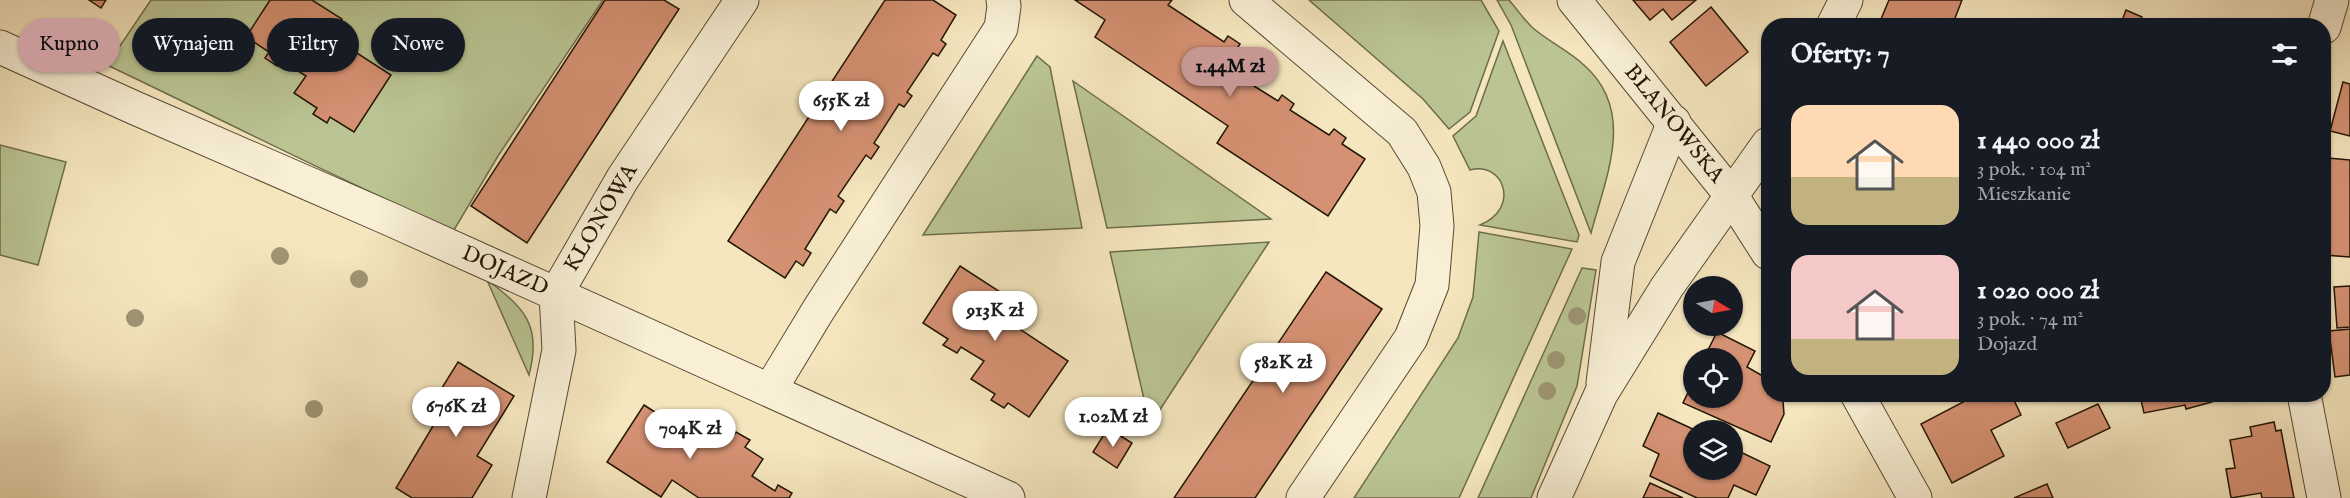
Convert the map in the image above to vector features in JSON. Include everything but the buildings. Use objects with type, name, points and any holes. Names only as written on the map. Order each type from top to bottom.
[{"type":"street","name":"KLONOWA","points":[[529,498],[559,350],[556,294],[623,178],[742,0]]},
{"type":"street","points":[[770,390],[1001,28],[1003,0]]},
{"type":"street","points":[[1246,0],[1402,132],[1424,167],[1434,192],[1437,226],[1432,285],[1411,338],[1303,498]]},
{"type":"street","name":"BLANOWSKA","points":[[1574,0],[1731,195],[1761,242]]},
{"type":"street","points":[[1837,18],[1846,0]]},
{"type":"street","points":[[2326,18],[2331,0]]},
{"type":"street","name":"DOJAZD","points":[[0,46],[1008,498]]},
{"type":"street","points":[[1601,394],[1618,262],[1674,122]]},
{"type":"street","points":[[1554,498],[1601,394],[1666,286],[1761,154]]},
{"type":"street","points":[[1861,402],[1915,498]]},
{"type":"street","points":[[2306,402],[2324,498]]},
{"type":"green space","points":[[151,0],[603,0],[498,156],[454,230],[323,170],[120,71],[120,46],[132,28],[132,72],[255,72],[255,18],[139,18]]},
{"type":"green space","points":[[1309,0],[1481,0],[1499,31],[1470,112],[1449,129],[1423,99]]},
{"type":"green space","points":[[1497,0],[1509,0],[1533,28],[1585,66],[1601,84],[1610,103],[1613,145],[1604,189],[1591,233],[1511,25]]},
{"type":"green space","points":[[1503,41],[1579,235],[1577,242],[1480,225],[1492,218],[1500,208],[1504,198],[1503,188],[1499,179],[1492,173],[1482,169],[1470,170],[1453,136],[1476,116]]},
{"type":"green space","points":[[1037,56],[1050,67],[1082,228],[923,235]]},
{"type":"green space","points":[[1073,81],[1271,219],[1107,228]]},
{"type":"green space","points":[[0,145],[66,162],[38,265],[0,255]]},
{"type":"green space","points":[[1479,232],[1572,249],[1459,498],[1354,498],[1458,338],[1473,297]]},
{"type":"green space","points":[[1269,242],[1150,425],[1110,252]]},
{"type":"green space","points":[[1582,268],[1596,270],[1577,386],[1531,498],[1478,498]]},
{"type":"green space","points":[[487,280],[520,309],[527,320],[533,343],[529,375]]}]
